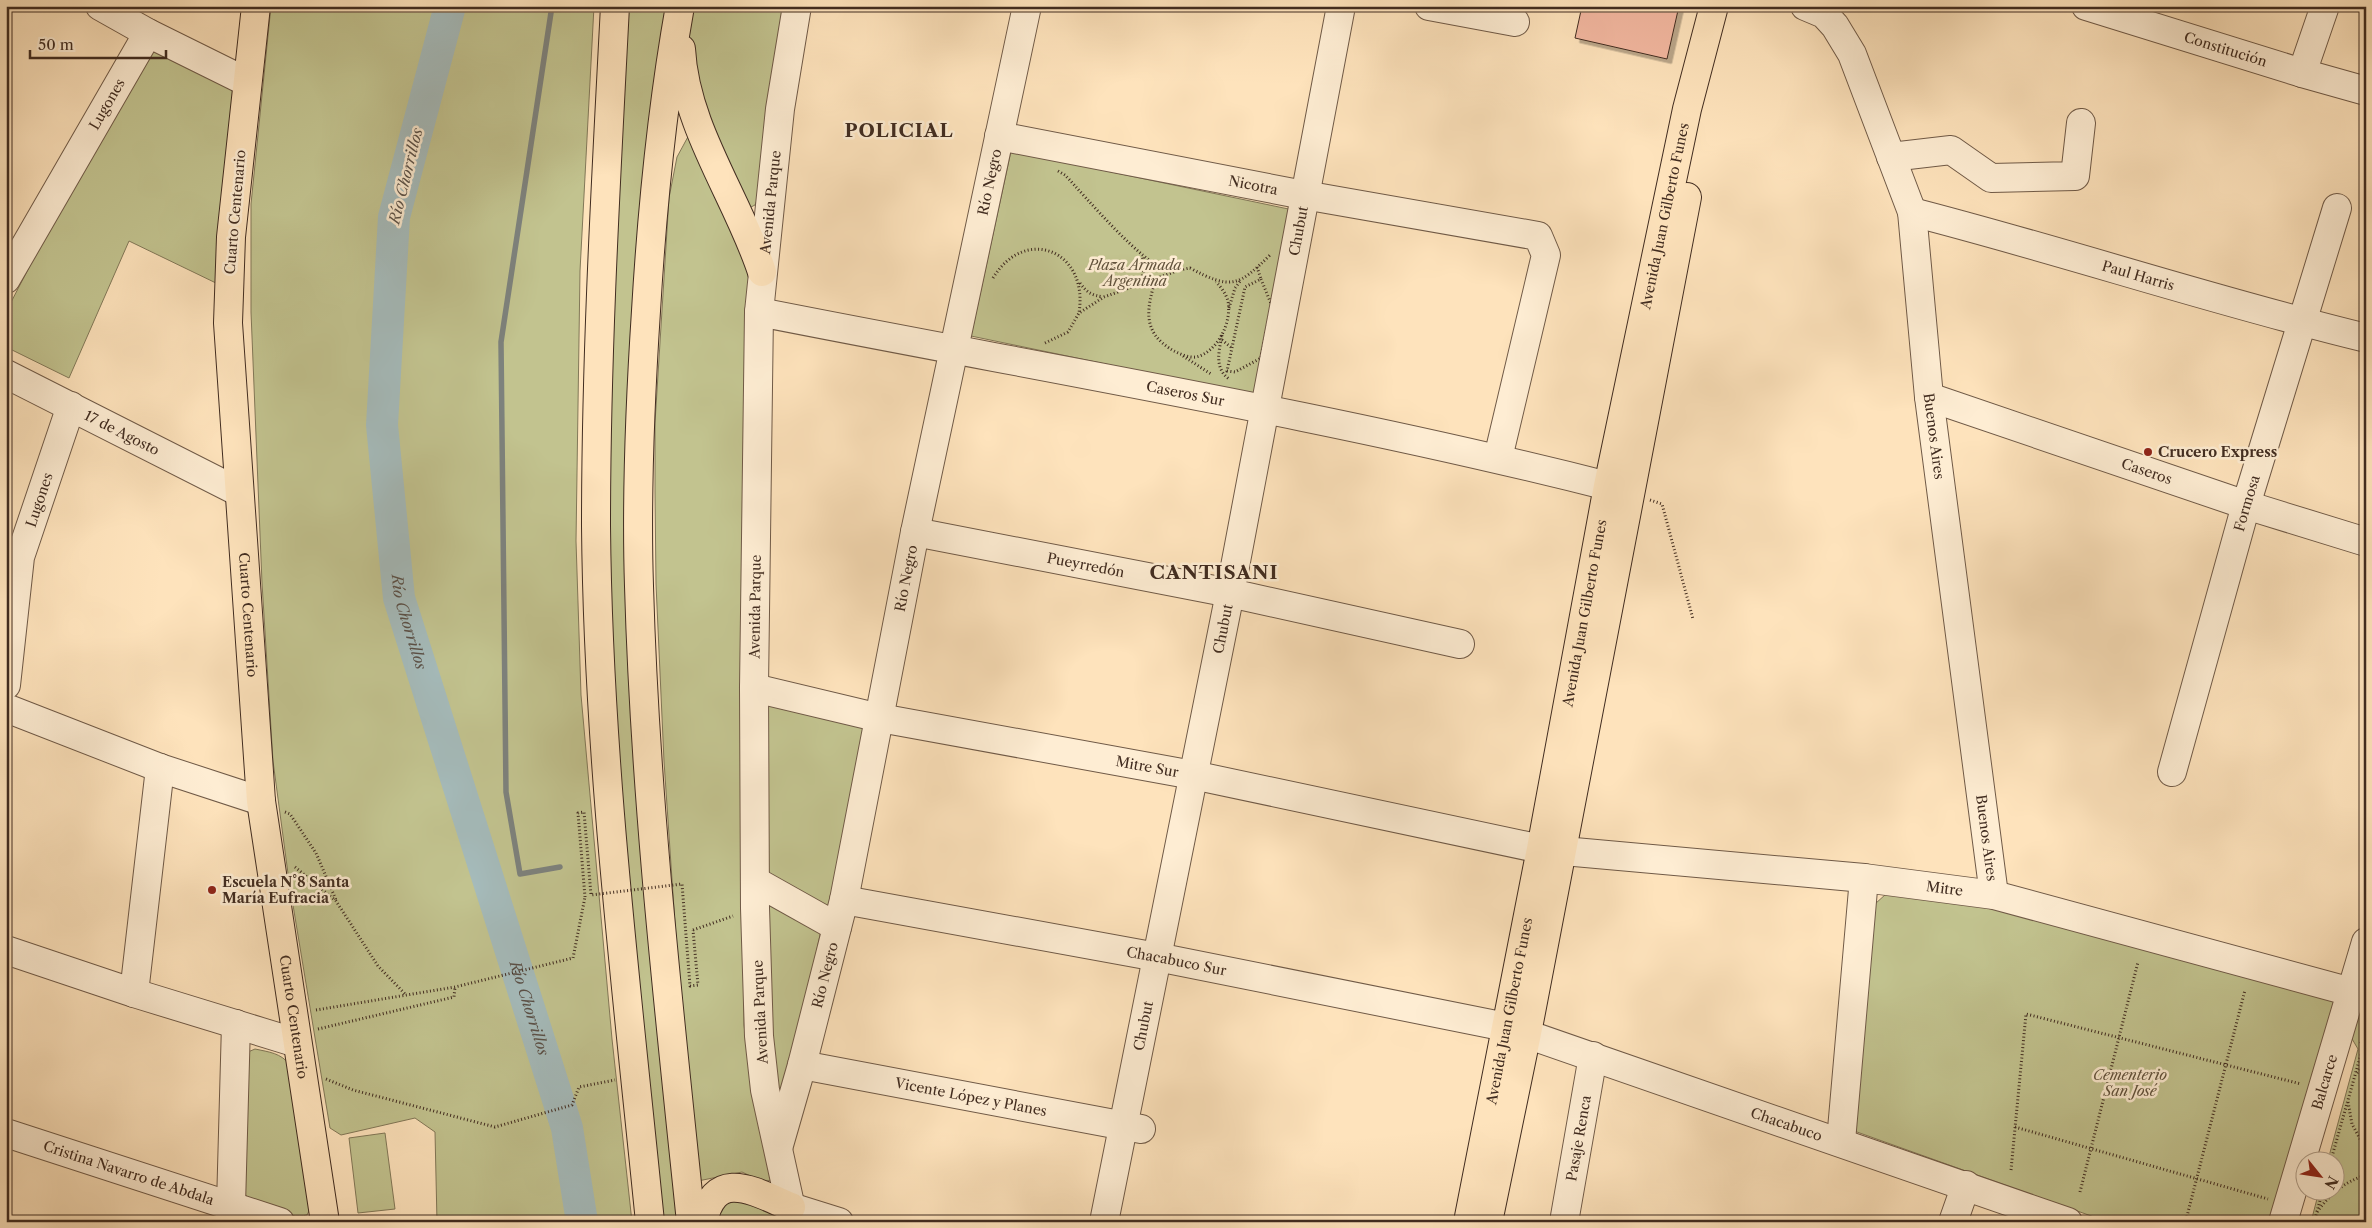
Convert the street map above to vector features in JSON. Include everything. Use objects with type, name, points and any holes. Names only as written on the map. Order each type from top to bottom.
[{"type":"main road","name":"Cuarto Centenario","points":[[256,6],[231,237],[228,323],[260,801],[325,1222]]},
{"type":"main road","points":[[615,6],[600,330],[596,527],[603,707],[619,915],[650,1222]]},
{"type":"main road","name":"Avenida Juan Gilberto Funes","points":[[1488,1222],[1517,1030],[1620,489],[1687,109],[1714,6]]},
{"type":"main road","name":"Avenida Juan Gilberto Funes","points":[[1620,489],[1705,106],[1719,6]]},
{"type":"main road","points":[[680,9],[682,75],[702,130],[755,250],[762,272]]},
{"type":"main road","points":[[680,9],[663,113],[649,265],[639,423],[639,576],[646,737],[658,900],[691,1222]]},
{"type":"main road","name":"Avenida Juan Gilberto Funes","points":[[1468,1222],[1517,1030]]},
{"type":"main road","points":[[703,1222],[706,1207],[717,1192],[729,1187],[741,1187],[793,1214]]},
{"type":"street","points":[[100,6],[148,33],[247,82]]},
{"type":"street","name":"Avenida Parque","points":[[793,1214],[765,1090],[759,1036],[755,908],[754,688],[759,312],[780,109],[797,6]]},
{"type":"street","name":"Río Negro","points":[[778,1149],[802,1065],[844,900],[952,351],[1027,6]]},
{"type":"street","name":"Chubut","points":[[1123,1222],[1132,1128],[1313,196],[1341,6]]},
{"type":"street","name":"Chubut","points":[[1313,196],[1359,6]]},
{"type":"street","points":[[1429,6],[1515,22]]},
{"type":"street","name":"Buenos Aires","points":[[1805,6],[1824,14],[1835,26],[1852,54],[1912,212],[1929,397],[1994,895]]},
{"type":"street","name":"Constitución","points":[[2086,6],[2366,91]]},
{"type":"street","points":[[2302,73],[2325,6]]},
{"type":"street","name":"Lugones","points":[[6,279],[148,33]]},
{"type":"street","points":[[1891,158],[1951,150],[1990,178],[2075,176],[2081,123]]},
{"type":"street","name":"Nicotra","points":[[998,136],[1313,196],[1538,236],[1546,254],[1498,458]]},
{"type":"street","name":"Formosa","points":[[2172,772],[2246,505],[2337,208]]},
{"type":"street","name":"Paul Harris","points":[[1912,212],[2019,240],[2302,323],[2366,338]]},
{"type":"street","name":"Caseros Sur","points":[[759,312],[952,351],[1272,410],[1498,458],[1620,489]]},
{"type":"street","name":"17 de Agosto","points":[[6,374],[238,492]]},
{"type":"street","name":"Caseros","points":[[1929,397],[2246,505],[2366,542]]},
{"type":"street","name":"Lugones","points":[[6,685],[13,554],[71,406]]},
{"type":"street","name":"Pueyrredón","points":[[915,532],[1237,594],[1460,644]]},
{"type":"street","name":"Mitre Sur","points":[[754,688],[880,718],[1201,777],[1551,850]]},
{"type":"street","points":[[6,708],[160,768],[260,801]]},
{"type":"street","points":[[134,993],[160,768]]},
{"type":"street","name":"Mitre","points":[[1551,850],[1864,878],[1994,895],[2358,994]]},
{"type":"street","points":[[1841,1142],[1864,878]]},
{"type":"street","points":[[755,881],[837,927]]},
{"type":"street","name":"Chacabuco Sur","points":[[844,900],[1165,958],[1517,1030]]},
{"type":"street","name":"Balcarce","points":[[2286,1213],[2321,1089],[2358,994],[2366,942]]},
{"type":"street","points":[[6,950],[134,993],[236,1024],[295,1030]]},
{"type":"street","points":[[224,1213],[236,1024]]},
{"type":"street","name":"Chacabuco","points":[[1517,1030],[2068,1222]]},
{"type":"street","name":"Pasaje Renca","points":[[1564,1222],[1593,1056]]},
{"type":"street","name":"Vicente López y Planes","points":[[802,1065],[1132,1128]]},
{"type":"street","name":"Chubut","points":[[1104,1222],[1132,1128]]},
{"type":"street","name":"Cristina Navarro de Abdala","points":[[6,1133],[203,1196],[224,1213],[280,1222]]},
{"type":"street","points":[[1953,1222],[1966,1185]]},
{"type":"street","points":[[793,1214],[839,1222]]},
{"type":"path","points":[[1056,147],[1052,168],[1065,175],[1142,256],[1166,270],[1177,271]]},
{"type":"path","points":[[968,279],[990,285],[999,269],[1009,259],[1026,250],[1044,251],[1060,256],[1073,267],[1079,283],[1081,298],[1079,313],[1068,332],[1044,344],[1039,367]]},
{"type":"path","points":[[1079,313],[1104,297],[1190,268],[1215,281],[1227,284],[1243,277],[1273,252]]},
{"type":"path","points":[[1134,286],[1144,273],[1145,265],[1142,256]]},
{"type":"path","points":[[1257,267],[1272,306],[1261,358],[1235,372],[1227,370],[1244,287],[1261,279]]},
{"type":"path","points":[[1181,354],[1195,357],[1210,350],[1222,334],[1227,323],[1234,288],[1243,277]]},
{"type":"path","points":[[1156,278],[1149,308],[1151,330],[1164,345],[1212,375],[1234,380],[1235,372]]},
{"type":"path","points":[[1215,281],[1228,301],[1228,313]]},
{"type":"path","points":[[1079,283],[1092,295],[1104,297]]},
{"type":"path","points":[[1229,307],[1241,303]]},
{"type":"path","points":[[1227,323],[1236,325]]},
{"type":"path","points":[[1222,334],[1218,358],[1221,370],[1228,378]]},
{"type":"path","points":[[1222,339],[1232,348]]},
{"type":"path","points":[[1620,489],[1662,504],[1693,619]]},
{"type":"path","points":[[260,801],[290,814],[316,853],[336,901],[378,966],[407,995]]},
{"type":"path","points":[[295,1030],[407,995],[455,987],[535,969],[573,958],[585,897],[578,813],[584,812],[591,895],[682,884],[690,986],[698,985],[693,930],[755,908]]},
{"type":"path","points":[[267,845],[336,901]]},
{"type":"path","points":[[2080,1192],[2138,962]]},
{"type":"path","points":[[295,1030],[454,996],[455,987]]},
{"type":"path","points":[[2186,1220],[2246,990]]},
{"type":"path","points":[[2011,1170],[2026,1014],[2321,1089]]},
{"type":"path","points":[[2334,1150],[2363,1048],[2358,1039]]},
{"type":"path","points":[[2354,1077],[2366,1062]]},
{"type":"path","points":[[301,1070],[353,1090],[495,1126],[572,1105],[579,1087],[635,1076]]},
{"type":"path","points":[[2348,1099],[2352,1124],[2366,1150]]},
{"type":"path","points":[[2015,1127],[2197,1179],[2286,1213]]},
{"type":"path","points":[[2317,1212],[2328,1197],[2338,1189],[2366,1175]]},
{"type":"path","points":[[2314,1222],[2320,1200]]},
{"type":"green space","points":[[271,6],[594,6],[580,271],[576,541],[581,695],[612,1039],[632,1222],[437,1222],[435,1132],[415,1118],[341,1135],[330,1128],[289,881],[273,761],[262,583],[251,312],[251,204]]},
{"type":"green space","points":[[623,6],[670,6],[633,336],[682,1222],[660,1222],[627,900],[605,561]]},
{"type":"green space","points":[[693,6],[785,6],[758,198],[755,205],[749,208],[688,73],[690,21]]},
{"type":"green space","points":[[144,44],[239,82],[218,284],[129,241],[69,378],[6,347],[6,312]]},
{"type":"green space","points":[[690,133],[753,265],[744,877],[744,1025],[753,1099],[771,1180],[763,1182],[742,1172],[698,1181],[681,1013],[664,761],[656,584],[655,423],[669,198],[677,157]]},
{"type":"green space","name":"Plaza Armada Argentina","points":[[1011,151],[1298,211],[1259,396],[971,336]]},
{"type":"green space","points":[[766,699],[864,724],[830,903],[827,908],[772,880],[766,867]]},
{"type":"green space","name":"Cementerio San José","points":[[1886,894],[1994,903],[2333,999],[2334,1004],[2273,1222],[2108,1222],[1857,1132],[1855,1130],[1875,904]]},
{"type":"green space","points":[[766,897],[821,930],[791,1075],[784,1094],[778,1095],[775,1091]]},
{"type":"green space","points":[[2361,1011],[2366,1012],[2366,1222],[2311,1222],[2317,1200],[2344,1200],[2344,1150],[2331,1150],[2358,1049],[2348,1032],[2352,1018]]},
{"type":"green space","points":[[255,1049],[279,1055],[290,1065],[311,1207],[307,1215],[282,1214],[264,1208],[244,1193],[248,1052]]},
{"type":"green space","points":[[385,1133],[395,1209],[358,1213],[349,1138]]},
{"type":"green space","points":[[742,1200],[782,1217],[783,1222],[711,1222],[723,1202]]},
{"type":"building","points":[[1582,6],[1679,6],[1667,59],[1575,38]]},
{"type":"waterway","name":"Río Chorrillos","points":[[450,6],[394,217],[382,425],[399,598],[567,1128],[582,1222]]},
{"type":"waterway","points":[[552,6],[501,342],[506,792],[520,874],[560,867]]},
{"type":"place","name":"Crucero Express","points":[[2148,452]]},
{"type":"place","name":"Escuela N°8 Santa María Eufracia","points":[[212,890]]},
{"type":"district","name":"POLICIAL","points":[[899,130]]},
{"type":"district","name":"CANTISANI","points":[[1214,572]]}]
